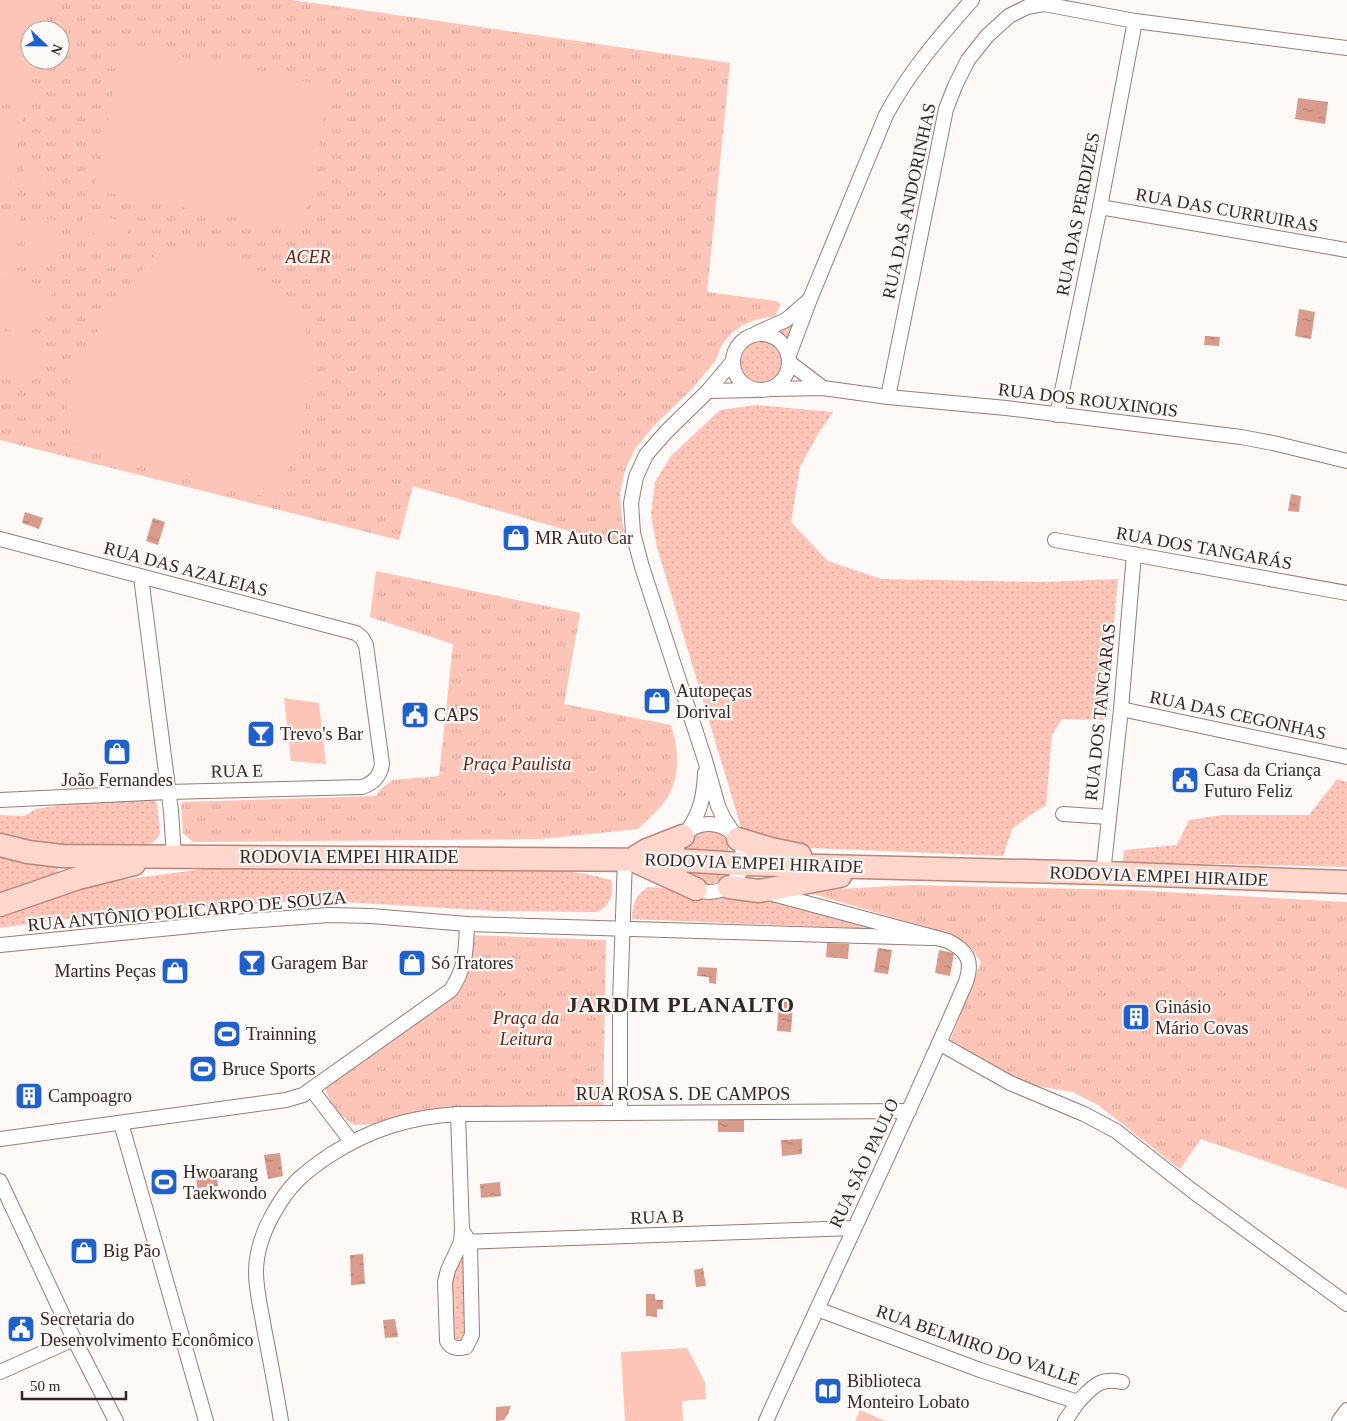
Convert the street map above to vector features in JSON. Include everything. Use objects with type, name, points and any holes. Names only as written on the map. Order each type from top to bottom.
[{"type":"main road","points":[[628,859],[686,833]]},
{"type":"main road","points":[[736,837],[785,852],[888,868]]},
{"type":"main road","name":"RODOVIA EMPEI HIRAIDE","points":[[0,845],[28,852],[62,856],[628,859],[1347,882]]},
{"type":"main road","name":"RODOVIA EMPEI HIRAIDE","points":[[0,905],[78,878],[168,856]]},
{"type":"main road","points":[[628,859],[696,890]]},
{"type":"main road","points":[[729,887],[760,890],[888,868]]},
{"type":"street","points":[[708,391],[773,389],[785,378],[810,299],[886,115],[922,59],[972,0]]},
{"type":"street","name":"RUA DAS ANDORINHAS","points":[[888,396],[946,109],[954,86],[968,60],[987,36],[1009,16],[1027,8],[1044,4],[1135,21],[1347,48]]},
{"type":"street","name":"RUA DAS PERDIZES","points":[[1057,415],[1100,207],[1135,21]]},
{"type":"street","name":"RUA DAS CURRUIRAS","points":[[1100,207],[1347,250]]},
{"type":"street","points":[[705,760],[700,810],[678,847],[676,860],[678,875],[682,881],[696,890],[713,892],[729,887],[736,878],[742,864],[742,848],[718,806],[705,760],[640,560],[633,533],[631,503],[636,477],[646,455],[666,432],[708,391],[733,361],[738,346],[751,336],[786,320],[810,299]]},
{"type":"street","points":[[751,336],[760,334],[770,335],[778,339],[785,346],[790,359],[823,388]]},
{"type":"street","points":[[733,361],[738,379],[745,386],[754,390]]},
{"type":"street","name":"RUA DOS ROUXINOIS","points":[[773,389],[823,388],[1006,408],[1257,440],[1347,460]]},
{"type":"street","name":"RUA DAS AZALEIAS","points":[[0,539],[356,633],[362,638]]},
{"type":"street","name":"RUA DOS TANGARÁS","points":[[1055,540],[1347,593]]},
{"type":"street","name":"RUA DOS TANGARAS","points":[[1103,873],[1121,709],[1134,554]]},
{"type":"street","points":[[141,577],[168,792],[168,856]]},
{"type":"street","name":"RUA E","points":[[0,800],[168,792],[362,787],[375,780],[381,772],[382,756],[366,645],[362,638]]},
{"type":"street","name":"RUA DAS CEGONHAS","points":[[1121,709],[1347,757]]},
{"type":"street","points":[[1063,814],[1109,817]]},
{"type":"street","points":[[686,833],[701,825],[711,824],[722,827],[736,837]]},
{"type":"street","points":[[620,1113],[620,1002],[628,859]]},
{"type":"street","points":[[760,890],[932,938]]},
{"type":"street","name":"RUA ANTÔNIO POLICARPO DE SOUZA","points":[[0,945],[232,922],[329,915],[371,916],[467,924],[932,938]]},
{"type":"street","points":[[0,1139],[294,1099],[312,1090],[451,990],[464,966],[467,924]]},
{"type":"street","name":"RUA SÃO PAULO","points":[[766,1421],[909,1111],[966,982],[969,962],[964,952],[948,941],[932,938]]},
{"type":"street","points":[[939,1043],[1010,1083],[1100,1121],[1116,1131],[1194,1192],[1347,1304]]},
{"type":"street","points":[[312,1090],[351,1142]]},
{"type":"street","name":"RUA ROSA S. DE CAMPOS","points":[[281,1421],[257,1285],[258,1254],[261,1241],[277,1207],[295,1181],[305,1172],[370,1132],[401,1122],[458,1114],[909,1111]]},
{"type":"street","points":[[458,1114],[464,1238],[472,1335],[466,1347],[459,1348],[451,1347],[447,1341],[445,1286],[448,1270],[464,1238]]},
{"type":"street","points":[[121,1123],[206,1421]]},
{"type":"street","points":[[0,1181],[74,1339],[116,1421]]},
{"type":"street","name":"RUA B","points":[[464,1238],[854,1228]]},
{"type":"street","name":"RUA BELMIRO DO VALLE","points":[[817,1309],[980,1370],[1078,1402],[1101,1382],[1114,1380],[1122,1382]]},
{"type":"street","points":[[0,1372],[74,1339]]},
{"type":"street","points":[[1065,1421],[1078,1402]]},
{"type":"street","points":[[1339,1421],[1347,1410]]},
{"type":"green space","name":"ACER","points":[[0,0],[292,0],[730,63],[707,292],[776,301],[781,304],[775,316],[755,320],[743,325],[732,333],[721,346],[716,360],[692,389],[653,427],[635,449],[625,470],[620,494],[622,522],[626,536],[624,543],[615,544],[413,486],[399,540],[0,440]]},
{"type":"green space","points":[[0,0],[44,2],[41,20],[20,20],[20,70],[31,70],[26,104],[0,100]]},
{"type":"green space","points":[[123,45],[330,86],[302,231],[94,190]]},
{"type":"green space","points":[[0,111],[23,115],[9,186],[0,184]]},
{"type":"green space","points":[[24,167],[41,167],[40,192],[23,192]]},
{"type":"green space","points":[[0,208],[22,212],[12,267],[0,265]]},
{"type":"green space","points":[[84,213],[130,222],[126,240],[80,230]]},
{"type":"green space","points":[[30,215],[62,222],[54,263],[22,257]]},
{"type":"green space","points":[[160,247],[197,247],[234,256],[278,289],[302,320],[310,344],[310,386],[292,461],[275,499],[98,454],[78,446],[65,402],[84,349]]},
{"type":"green space","points":[[0,278],[53,288],[44,329],[0,320]]},
{"type":"green space","points":[[804,306],[789,349],[779,337],[763,332]]},
{"type":"green space","points":[[0,330],[44,338],[37,378],[0,371]]},
{"type":"green space","points":[[766,341],[774,344],[780,350],[783,362],[780,374],[774,380],[758,383],[750,380],[744,374],[741,358],[744,350],[750,344]]},
{"type":"green space","points":[[756,405],[833,412],[818,434],[800,467],[791,522],[828,561],[881,579],[1044,582],[1118,579],[1105,720],[1062,719],[1052,735],[1046,805],[1012,829],[1003,856],[812,848],[770,843],[741,827],[657,547],[651,515],[655,482],[671,456],[720,410]]},
{"type":"green space","name":"Praça Paulista","points":[[376,571],[580,613],[564,704],[671,725],[676,744],[676,774],[670,792],[662,805],[638,829],[541,839],[193,842],[183,833],[181,802],[376,796],[383,787],[393,780],[439,776],[453,644],[370,617]]},
{"type":"green space","points":[[284,698],[319,703],[326,764],[291,761]]},
{"type":"green space","points":[[1337,779],[1347,782],[1347,867],[1123,862],[1124,850],[1177,845],[1189,820],[1222,815],[1309,815]]},
{"type":"green space","points":[[141,792],[154,799],[157,804],[160,833],[156,840],[149,844],[75,850],[0,840],[0,815],[24,816],[36,809]]},
{"type":"green space","points":[[711,829],[723,835],[727,843],[728,853],[688,850],[693,836],[698,831]]},
{"type":"green space","points":[[0,857],[56,865],[58,873],[0,894]]},
{"type":"green space","points":[[226,866],[554,870],[587,874],[611,880],[612,894],[606,906],[598,912],[497,911],[309,900],[55,920],[0,928],[0,915],[99,883]]},
{"type":"green space","points":[[683,868],[725,871],[714,884],[706,886],[693,881]]},
{"type":"green space","points":[[912,885],[1130,890],[1347,902],[1347,1189],[1201,1139],[1180,1169],[1098,1105],[1073,1092],[1037,1086],[1013,1078],[963,1050],[961,1045],[950,1041],[981,962],[972,949],[953,935],[803,891]]},
{"type":"green space","points":[[648,887],[663,888],[704,900],[719,899],[730,894],[758,897],[875,929],[632,919],[636,901],[640,894]]},
{"type":"green space","name":"Praça da Leitura","points":[[470,935],[606,940],[603,1107],[441,1109],[405,1115],[377,1124],[354,1125],[333,1109],[324,1085],[444,1004]]},
{"type":"green space","points":[[460,1259],[466,1260],[468,1330],[464,1339],[458,1340],[452,1339],[448,1286]]},
{"type":"green space","points":[[687,1348],[705,1382],[706,1399],[682,1401],[683,1421],[625,1421],[621,1352]]},
{"type":"green space","points":[[860,1410],[885,1421],[855,1421]]},
{"type":"water","points":[[1298,98],[1328,102],[1325,124],[1295,119]]},
{"type":"water","points":[[1299,309],[1315,312],[1311,339],[1295,336]]},
{"type":"water","points":[[1205,336],[1220,337],[1219,346],[1204,345]]},
{"type":"water","points":[[1291,494],[1301,496],[1299,512],[1288,511]]},
{"type":"water","points":[[25,512],[43,518],[39,529],[22,523]]},
{"type":"water","points":[[153,518],[165,522],[158,545],[146,541]]},
{"type":"water","points":[[827,943],[849,944],[848,959],[826,957]]},
{"type":"water","points":[[878,948],[892,950],[888,974],[874,972]]},
{"type":"water","points":[[939,950],[954,953],[950,976],[935,973]]},
{"type":"water","points":[[698,967],[717,968],[716,984],[709,983],[709,977],[697,976]]},
{"type":"water","points":[[779,1001],[793,1002],[791,1032],[777,1031]]},
{"type":"water","points":[[718,1120],[744,1120],[744,1132],[718,1132]]},
{"type":"water","points":[[802,1139],[802,1154],[782,1156],[781,1140]]},
{"type":"water","points":[[280,1153],[283,1176],[268,1179],[264,1155]]},
{"type":"water","points":[[217,1175],[218,1186],[197,1188],[196,1177]]},
{"type":"water","points":[[500,1182],[501,1196],[481,1198],[480,1184]]},
{"type":"water","points":[[363,1254],[365,1284],[351,1285],[350,1255]]},
{"type":"water","points":[[703,1268],[706,1286],[696,1287],[694,1270]]},
{"type":"water","points":[[646,1294],[655,1294],[655,1300],[663,1300],[663,1309],[657,1309],[657,1317],[646,1316]]},
{"type":"water","points":[[395,1319],[398,1337],[385,1338],[383,1320]]},
{"type":"water","points":[[511,1406],[504,1420],[496,1421],[496,1407]]},
{"type":"place","name":"MR Auto Car","points":[[516,538]]},
{"type":"place","name":"Autopeças Dorival","points":[[657,701]]},
{"type":"place","name":"CAPS","points":[[415,715]]},
{"type":"place","name":"Trevo's Bar","points":[[261,734]]},
{"type":"place","name":"João Fernandes","points":[[117,752]]},
{"type":"place","name":"Casa da Criança Futuro Feliz","points":[[1185,780]]},
{"type":"place","name":"Garagem Bar","points":[[252,963]]},
{"type":"place","name":"Só Tratores","points":[[412,963]]},
{"type":"place","name":"Martins Peças","points":[[175,971]]},
{"type":"place","name":"Ginásio Mário Covas","points":[[1136,1017]]},
{"type":"place","name":"Trainning","points":[[227,1034]]},
{"type":"place","name":"Bruce Sports","points":[[203,1069]]},
{"type":"place","name":"Campoagro","points":[[29,1096]]},
{"type":"place","name":"Hwoarang Taekwondo","points":[[164,1182]]},
{"type":"place","name":"Big Pão","points":[[84,1251]]},
{"type":"place","name":"Secretaria do Desenvolvimento Econômico","points":[[21,1329]]},
{"type":"place","name":"Biblioteca Monteiro Lobato","points":[[828,1391]]},
{"type":"district","name":"JARDIM PLANALTO","points":[[681,1004]]}]
